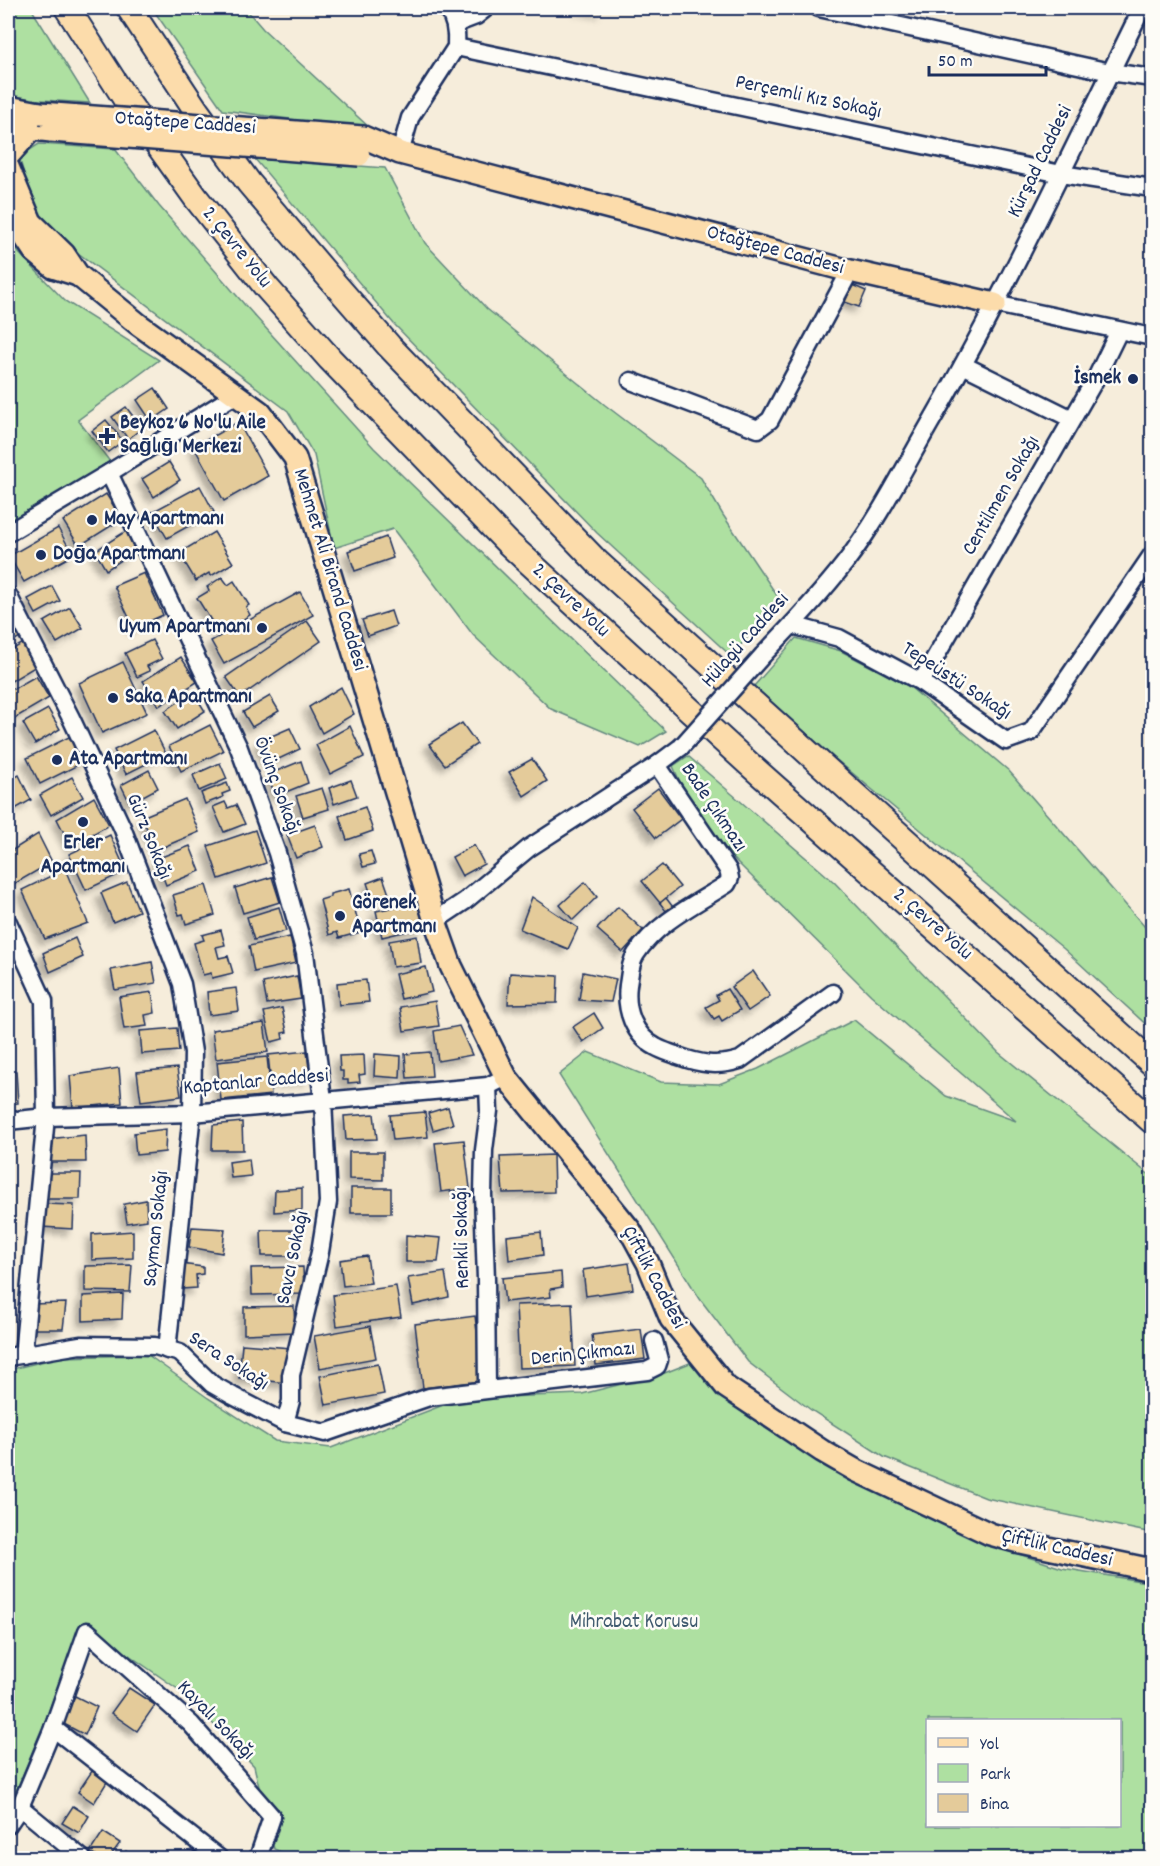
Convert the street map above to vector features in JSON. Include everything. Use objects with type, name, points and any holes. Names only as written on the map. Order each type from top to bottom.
[{"type":"highway","name":"2. Çevre Yolu","points":[[67,8],[128,104],[196,198],[267,288],[330,359],[507,542],[749,764],[1152,1121]]},
{"type":"highway","points":[[129,8],[196,110],[243,174],[327,275],[389,346],[597,562],[1152,1063]]},
{"type":"main road","name":"Otağtepe Caddesi","points":[[8,107],[41,125]]},
{"type":"main road","name":"Otağtepe Caddesi","points":[[8,126],[41,125],[361,146],[400,153],[849,271],[995,304]]},
{"type":"main road","points":[[8,156],[41,125]]},
{"type":"main road","name":"Mehmet Ali Birand Caddesi","points":[[8,167],[31,222],[64,254],[78,275],[138,324],[260,412],[296,458],[435,921]]},
{"type":"main road","name":"Mehmet Ali Birand Caddesi","points":[[8,212],[34,251],[54,267],[78,275]]},
{"type":"main road","name":"Çiftlik Caddesi","points":[[435,921],[497,1081],[630,1230],[648,1263],[671,1319],[726,1387],[822,1451],[855,1470],[990,1534],[1152,1570]]},
{"type":"street","points":[[400,153],[410,118],[456,47],[455,24],[447,8]]},
{"type":"street","points":[[455,24],[476,16],[486,8]]},
{"type":"street","points":[[819,8],[1110,72],[1152,78]]},
{"type":"street","name":"Kürşad Caddesi","points":[[995,304],[1142,8]]},
{"type":"street","name":"Perçemli Kız Sokağı","points":[[456,47],[1061,174],[1152,188]]},
{"type":"street","points":[[631,381],[758,429],[770,420],[849,271]]},
{"type":"street","name":"Otağtepe Caddesi","points":[[995,304],[1152,337]]},
{"type":"street","name":"Hülagü Caddesi","points":[[435,921],[465,901],[529,848],[681,747],[792,625],[845,563],[884,505],[995,304]]},
{"type":"street","name":"Centilmen Sokağı","points":[[921,682],[1096,378],[1119,331]]},
{"type":"street","points":[[963,365],[1072,419]]},
{"type":"street","points":[[8,533],[236,395]]},
{"type":"street","name":"Övünç Sokağı","points":[[109,473],[239,748],[277,853],[305,953],[323,1100]]},
{"type":"street","name":"Tepeüstü Sokağı","points":[[792,625],[839,638],[921,682],[1006,741],[1031,732],[1152,555]]},
{"type":"street","name":"Gürz Sokağı","points":[[8,595],[122,827],[182,984],[193,1052],[192,1113]]},
{"type":"street","name":"Bade Çıkmazı","points":[[657,765],[728,870],[730,878],[727,884],[668,921],[635,955],[631,964],[626,1002],[634,1026],[656,1047],[686,1059],[710,1065],[729,1064],[740,1060],[833,993]]},
{"type":"street","points":[[8,922],[44,1001],[46,1117],[15,1356]]},
{"type":"street","name":"Kaptanlar Caddesi","points":[[8,1121],[46,1117],[192,1113],[497,1081]]},
{"type":"street","name":"Renkli Sokağı","points":[[488,1389],[484,1150],[489,1111],[497,1081]]},
{"type":"street","name":"Savcı Sokağı","points":[[285,1423],[291,1401],[291,1375],[320,1252],[328,1202],[323,1100]]},
{"type":"street","name":"Sayman Sokağı","points":[[166,1350],[192,1113]]},
{"type":"street","name":"Derin Çıkmazı","points":[[488,1389],[647,1371],[657,1366],[654,1341]]},
{"type":"street","name":"Sera Sokağı","points":[[15,1356],[80,1345],[144,1346],[180,1353],[212,1384],[232,1396],[285,1423],[325,1433],[429,1397],[488,1389]]},
{"type":"street","name":"Kayalı Sokağı","points":[[53,1728],[87,1631],[191,1724],[272,1817],[258,1858]]},
{"type":"street","points":[[8,1825],[20,1807],[53,1728],[219,1858]]},
{"type":"street","points":[[20,1807],[82,1858]]},
{"type":"green space","points":[[8,8],[31,8],[90,103],[8,98]]},
{"type":"green space","points":[[152,8],[245,8],[263,29],[372,130],[223,110]]},
{"type":"green space","points":[[39,144],[115,149],[159,206],[374,448],[666,731],[640,747],[551,709],[473,635],[393,529],[334,548],[314,455],[288,411],[62,241],[33,205],[19,157]]},
{"type":"green space","points":[[254,158],[385,168],[425,243],[487,309],[605,405],[701,478],[780,600],[731,656],[597,533],[394,324]]},
{"type":"green space","points":[[8,234],[19,253],[65,301],[159,360],[78,420],[111,463],[8,524]]},
{"type":"green space","points":[[796,638],[841,651],[910,687],[1009,771],[1152,935],[1152,1030],[1064,949],[833,757],[754,686]]},
{"type":"green space","points":[[688,756],[834,882],[998,1052],[1152,1177],[1152,1533],[986,1498],[884,1457],[811,1410],[748,1362],[700,1299],[559,1075],[588,1052],[661,1082],[719,1084],[758,1069],[854,1020],[946,1096],[1016,1121],[871,995],[731,856],[684,791],[673,766]]},
{"type":"green space","name":"Mihrabat Korusu","points":[[148,1355],[208,1398],[275,1441],[331,1448],[446,1404],[505,1397],[582,1394],[662,1374],[695,1361],[724,1397],[743,1413],[773,1433],[903,1506],[1000,1548],[1062,1568],[1152,1583],[1152,1858],[294,1858],[274,1849],[254,1766],[182,1692],[110,1642],[78,1632],[8,1811],[8,1370],[61,1357]]},
{"type":"building","points":[[578,8],[602,8],[601,12]]},
{"type":"building","points":[[852,285],[866,291],[859,307],[845,302]]},
{"type":"building","points":[[155,388],[169,409],[151,421],[137,400]]},
{"type":"building","points":[[126,407],[142,428],[128,439],[112,417]]},
{"type":"building","name":"Beykoz 6 No'lu Aile Saḡlıḡı Merkezi","points":[[106,420],[123,441],[108,452],[92,431]]},
{"type":"building","points":[[238,422],[268,476],[224,501],[194,447]]},
{"type":"building","points":[[169,462],[180,480],[154,497],[142,479]]},
{"type":"building","points":[[200,486],[214,512],[167,538],[152,512]]},
{"type":"building","name":"May Apartmanı","points":[[106,494],[122,519],[79,546],[63,521]]},
{"type":"building","name":"Doḡa Apartmanı","points":[[58,528],[73,555],[24,582],[9,556]]},
{"type":"building","points":[[126,531],[133,546],[131,554],[106,570],[95,551]]},
{"type":"building","points":[[214,532],[233,563],[211,576],[209,573],[196,581],[179,553]]},
{"type":"building","points":[[386,537],[393,558],[355,571],[348,551]]},
{"type":"building","points":[[144,573],[163,615],[134,628],[114,586]]},
{"type":"building","points":[[222,577],[228,585],[234,581],[249,605],[246,607],[250,615],[231,627],[229,623],[217,630],[197,598],[209,591],[207,587]]},
{"type":"building","points":[[52,586],[60,601],[36,614],[28,599]]},
{"type":"building","name":"Uyum Apartmanı","points":[[300,592],[313,615],[224,664],[211,641]]},
{"type":"building","points":[[70,607],[83,628],[57,643],[44,622]]},
{"type":"building","points":[[391,611],[396,626],[368,636],[362,620]]},
{"type":"building","points":[[8,612],[22,636],[8,644]]},
{"type":"building","points":[[307,621],[321,641],[240,697],[226,677]]},
{"type":"building","points":[[152,640],[162,659],[147,666],[150,671],[137,677],[125,653]]},
{"type":"building","points":[[25,642],[38,665],[8,683],[8,652]]},
{"type":"building","points":[[181,657],[197,682],[159,706],[143,681]]},
{"type":"building","name":"Saka Apartmanı","points":[[123,662],[147,713],[102,733],[79,683]]},
{"type":"building","points":[[36,676],[49,698],[8,722],[8,692]]},
{"type":"building","points":[[341,687],[354,714],[322,733],[309,707]]},
{"type":"building","points":[[193,692],[205,711],[177,729],[165,711]]},
{"type":"building","points":[[270,696],[279,711],[252,727],[243,712]]},
{"type":"building","points":[[48,709],[60,729],[35,744],[23,723]]},
{"type":"building","points":[[462,723],[477,744],[445,765],[429,744]]},
{"type":"building","points":[[210,725],[223,751],[181,771],[169,746]]},
{"type":"building","points":[[350,726],[364,757],[330,774],[316,745]]},
{"type":"building","points":[[290,728],[300,749],[268,764],[258,742]]},
{"type":"building","points":[[154,730],[166,754],[126,774],[114,750]]},
{"type":"building","name":"Ata Apartmanı","points":[[73,735],[86,761],[40,784],[27,758]]},
{"type":"building","points":[[8,752],[14,765],[8,768]]},
{"type":"building","points":[[532,759],[547,781],[524,796],[509,772]]},
{"type":"building","points":[[301,761],[308,783],[276,796],[267,775]]},
{"type":"building","points":[[220,763],[227,779],[199,791],[193,775]]},
{"type":"building","points":[[149,770],[158,788],[130,803],[121,785]]},
{"type":"building","points":[[19,775],[31,800],[8,813],[8,781]]},
{"type":"building","points":[[72,777],[83,797],[51,815],[40,795]]},
{"type":"building","points":[[351,780],[357,796],[334,804],[329,788]]},
{"type":"building","points":[[227,783],[230,791],[222,794],[223,797],[205,804],[201,793]]},
{"type":"building","points":[[322,788],[329,809],[303,817],[296,796]]},
{"type":"building","points":[[658,788],[681,819],[656,838],[632,808]]},
{"type":"building","name":"Erler Apartmanı","points":[[94,797],[109,825],[71,846],[57,819]]},
{"type":"building","points":[[185,799],[199,832],[156,850],[142,817]]},
{"type":"building","points":[[225,802],[228,808],[236,805],[245,824],[224,832],[213,807]]},
{"type":"building","points":[[365,807],[373,831],[347,840],[339,816]]},
{"type":"building","points":[[315,825],[323,847],[296,858],[287,835]]},
{"type":"building","points":[[255,830],[266,863],[219,879],[208,846]]},
{"type":"building","points":[[38,834],[52,862],[14,884],[8,872],[8,853]]},
{"type":"building","points":[[110,835],[126,871],[86,890],[69,854]]},
{"type":"building","points":[[474,845],[484,864],[462,876],[452,857]]},
{"type":"building","points":[[190,846],[200,871],[166,885],[156,859]]},
{"type":"building","points":[[371,851],[375,864],[363,867],[359,854]]},
{"type":"building","points":[[662,865],[680,887],[660,903],[642,881]]},
{"type":"building","points":[[65,869],[88,923],[45,939],[22,890]]},
{"type":"building","points":[[272,877],[280,902],[243,913],[235,888]]},
{"type":"building","points":[[383,877],[390,897],[374,903],[367,883]]},
{"type":"building","points":[[127,882],[139,911],[113,922],[101,893]]},
{"type":"building","points":[[585,882],[597,897],[573,920],[560,905]]},
{"type":"building","points":[[206,885],[215,915],[186,924],[183,914],[179,915],[173,895]]},
{"type":"building","name":"Görenek Apartmanı","points":[[349,889],[361,932],[339,938],[337,932],[329,935],[320,900],[330,897],[330,894]]},
{"type":"building","points":[[532,897],[578,928],[568,949],[520,929]]},
{"type":"building","points":[[666,898],[673,907],[666,911],[660,903]]},
{"type":"building","points":[[418,902],[424,927],[382,937],[376,911]]},
{"type":"building","points":[[279,907],[286,931],[254,940],[247,917]]},
{"type":"building","points":[[618,907],[643,930],[623,952],[597,929]]},
{"type":"building","points":[[221,930],[225,945],[216,947],[219,958],[228,956],[233,973],[212,978],[211,973],[203,975],[194,943],[204,940],[202,935]]},
{"type":"building","points":[[417,936],[421,963],[393,967],[389,941]]},
{"type":"building","points":[[290,937],[296,963],[254,972],[249,946]]},
{"type":"building","points":[[75,938],[83,957],[50,972],[43,953]]},
{"type":"building","points":[[152,962],[156,983],[115,990],[111,970]]},
{"type":"building","points":[[426,967],[432,992],[401,999],[395,974]]},
{"type":"building","points":[[753,971],[770,996],[748,1011],[731,987]]},
{"type":"building","points":[[583,972],[616,979],[611,1002],[579,1000]]},
{"type":"building","points":[[510,973],[558,976],[557,1003],[508,1004]]},
{"type":"building","points":[[297,976],[301,999],[267,1004],[263,983]]},
{"type":"building","points":[[366,980],[369,1002],[339,1005],[337,983]]},
{"type":"building","points":[[236,988],[239,1011],[209,1015],[207,992]]},
{"type":"building","points":[[727,989],[740,1010],[722,1021],[719,1016],[714,1019],[706,1007],[719,1000],[716,995]]},
{"type":"building","points":[[152,992],[155,1013],[145,1015],[147,1026],[124,1029],[119,997]]},
{"type":"building","points":[[435,1001],[439,1026],[404,1031],[400,1007]]},
{"type":"building","points":[[282,1008],[287,1032],[282,1033],[283,1039],[271,1042],[264,1012]]},
{"type":"building","points":[[594,1013],[603,1028],[583,1042],[573,1027]]},
{"type":"building","points":[[264,1023],[268,1052],[216,1059],[212,1030]]},
{"type":"building","points":[[459,1026],[472,1055],[438,1061],[434,1031]]},
{"type":"building","points":[[177,1028],[179,1051],[142,1054],[140,1031]]},
{"type":"building","points":[[307,1051],[310,1078],[271,1083],[268,1055]]},
{"type":"building","points":[[430,1052],[432,1076],[407,1078],[405,1054]]},
{"type":"building","points":[[375,1054],[401,1056],[400,1078],[374,1076]]},
{"type":"building","points":[[364,1055],[365,1074],[359,1075],[360,1082],[348,1083],[348,1080],[343,1080],[339,1056]]},
{"type":"building","points":[[267,1057],[271,1095],[221,1100],[217,1062]]},
{"type":"building","points":[[119,1068],[122,1103],[73,1108],[70,1076]]},
{"type":"building","points":[[177,1068],[181,1096],[141,1101],[137,1072]]},
{"type":"building","points":[[16,1071],[18,1103],[8,1104],[8,1072]]},
{"type":"building","points":[[448,1107],[453,1124],[433,1130],[428,1113]]},
{"type":"building","points":[[425,1112],[428,1137],[393,1140],[390,1115]]},
{"type":"building","points":[[374,1114],[377,1139],[346,1140],[344,1116]]},
{"type":"building","points":[[242,1122],[243,1150],[212,1150],[213,1125]]},
{"type":"building","points":[[166,1129],[165,1152],[136,1155],[134,1133]]},
{"type":"building","points":[[85,1135],[86,1162],[46,1162],[48,1139]]},
{"type":"building","points":[[464,1140],[470,1188],[441,1192],[435,1143]]},
{"type":"building","points":[[349,1152],[383,1152],[383,1180],[349,1179]]},
{"type":"building","points":[[553,1155],[554,1192],[503,1193],[500,1157]]},
{"type":"building","points":[[249,1159],[251,1176],[231,1178],[229,1162]]},
{"type":"building","points":[[44,1173],[81,1173],[80,1199],[41,1199]]},
{"type":"building","points":[[302,1188],[302,1210],[274,1212],[275,1190]]},
{"type":"building","points":[[351,1188],[391,1188],[391,1213],[351,1213]]},
{"type":"building","points":[[146,1200],[147,1220],[127,1223],[124,1204]]},
{"type":"building","points":[[44,1204],[74,1205],[73,1229],[42,1227]]},
{"type":"building","points":[[192,1227],[225,1229],[222,1253],[189,1247]]},
{"type":"building","points":[[261,1230],[299,1230],[299,1256],[262,1256]]},
{"type":"building","points":[[133,1231],[133,1258],[92,1260],[92,1234]]},
{"type":"building","points":[[541,1232],[543,1255],[509,1260],[507,1236]]},
{"type":"building","points":[[406,1235],[441,1238],[438,1262],[406,1262]]},
{"type":"building","points":[[367,1256],[371,1283],[343,1286],[340,1260]]},
{"type":"building","points":[[629,1263],[633,1289],[586,1296],[583,1270]]},
{"type":"building","points":[[181,1264],[203,1267],[203,1274],[196,1275],[197,1288],[181,1289]]},
{"type":"building","points":[[132,1265],[130,1292],[85,1291],[85,1266]]},
{"type":"building","points":[[303,1267],[304,1294],[252,1295],[251,1268]]},
{"type":"building","points":[[445,1272],[449,1297],[413,1305],[408,1278]]},
{"type":"building","points":[[561,1272],[562,1287],[550,1289],[551,1297],[505,1302],[502,1278]]},
{"type":"building","points":[[396,1286],[401,1317],[337,1326],[333,1295]]},
{"type":"building","points":[[123,1294],[122,1319],[83,1321],[83,1296]]},
{"type":"building","points":[[66,1303],[63,1329],[30,1329],[30,1304]]},
{"type":"building","points":[[572,1303],[575,1366],[519,1368],[516,1305]]},
{"type":"building","points":[[294,1306],[295,1332],[244,1334],[244,1307]]},
{"type":"building","points":[[475,1316],[483,1381],[423,1388],[415,1324]]},
{"type":"building","points":[[370,1326],[376,1358],[320,1368],[314,1336]]},
{"type":"building","points":[[641,1329],[645,1359],[596,1365],[592,1335]]},
{"type":"building","points":[[242,1344],[291,1348],[288,1383],[239,1378]]},
{"type":"building","points":[[378,1364],[384,1394],[326,1405],[320,1376]]},
{"type":"building","points":[[129,1688],[155,1705],[137,1731],[111,1713]]},
{"type":"building","points":[[75,1696],[97,1707],[85,1735],[62,1723]]},
{"type":"building","points":[[92,1771],[107,1782],[94,1803],[78,1792]]},
{"type":"building","points":[[73,1806],[89,1816],[79,1833],[62,1823]]},
{"type":"building","points":[[103,1832],[120,1843],[109,1858],[100,1858],[90,1852]]},
{"type":"building","points":[[126,1851],[136,1858],[122,1858]]},
{"type":"place","name":"İsmek","points":[[1133,379]]},
{"type":"place","name":"Beykoz 6 No'lu Aile Saḡlıḡı Merkezi","points":[[107,436]]},
{"type":"place","name":"May Apartmanı","points":[[92,520]]},
{"type":"place","name":"Doḡa Apartmanı","points":[[41,555]]},
{"type":"place","name":"Uyum Apartmanı","points":[[262,628]]},
{"type":"place","name":"Saka Apartmanı","points":[[113,698]]},
{"type":"place","name":"Ata Apartmanı","points":[[57,760]]},
{"type":"place","name":"Erler Apartmanı","points":[[83,822]]},
{"type":"place","name":"Görenek Apartmanı","points":[[340,916]]}]
